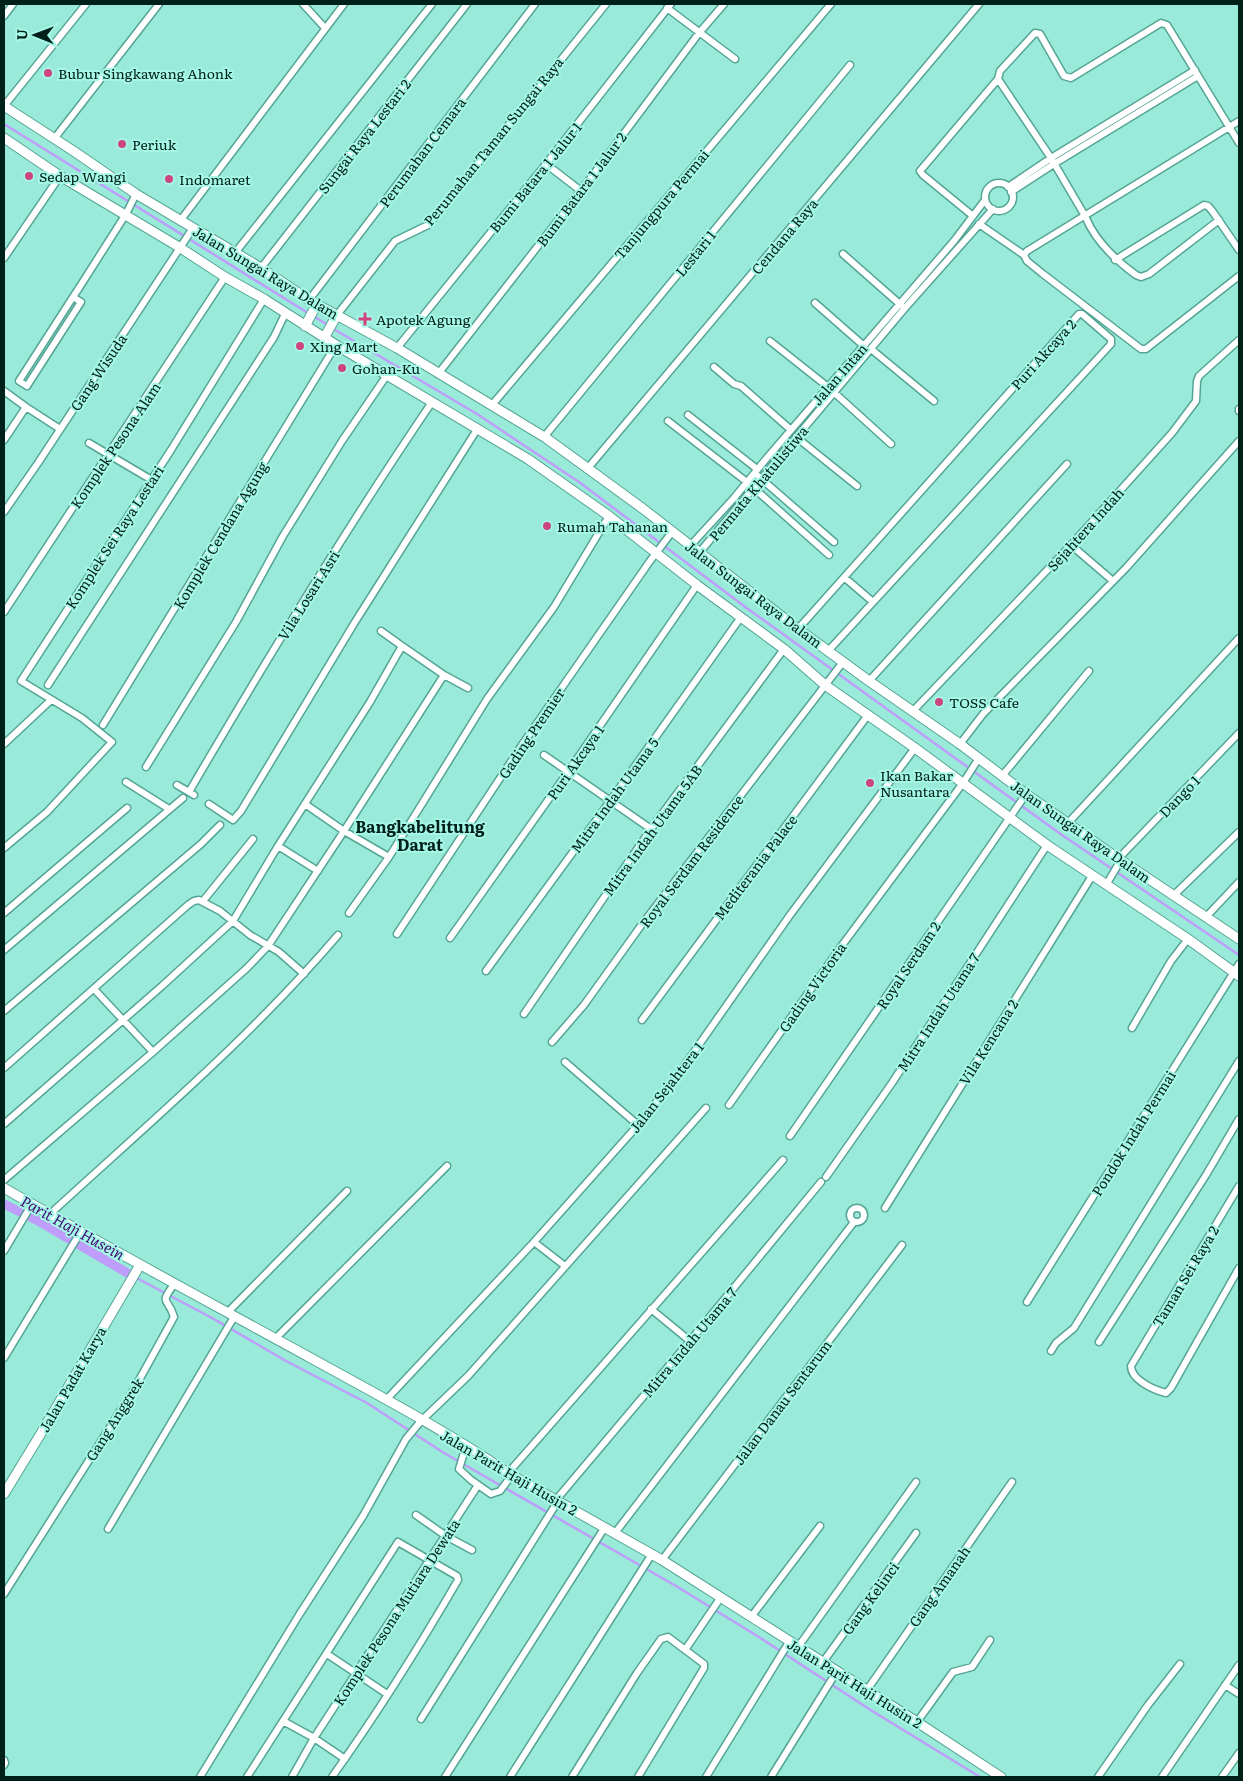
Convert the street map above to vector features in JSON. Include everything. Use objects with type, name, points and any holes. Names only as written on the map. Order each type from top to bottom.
[{"type":"street","points":[[4,16],[13,4]]},
{"type":"street","points":[[4,106],[86,4]]},
{"type":"street","points":[[54,138],[159,4]]},
{"type":"street","points":[[303,4],[325,28]]},
{"type":"street","points":[[180,221],[344,4]]},
{"type":"street","points":[[235,253],[432,4]]},
{"type":"street","name":"Sungai Raya Lestari 2","points":[[261,268],[467,4]]},
{"type":"street","name":"Perumahan Cemara","points":[[314,304],[536,4]]},
{"type":"street","name":"Perumahan Taman Sungai Raya","points":[[336,317],[395,241],[428,225],[606,4]]},
{"type":"street","name":"Bumi Batara 1 Jalur 2","points":[[438,374],[581,191],[699,33],[724,4]]},
{"type":"street","name":"Tanjungpura Permai","points":[[492,404],[831,4]]},
{"type":"street","name":"Cendana Raya","points":[[588,468],[979,4]]},
{"type":"street","points":[[669,6],[699,33],[735,59]]},
{"type":"street","name":"Bumi Batara 1 Jalur 1","points":[[397,348],[546,164],[669,6]]},
{"type":"street","points":[[973,216],[920,171],[998,79],[1004,66],[1035,33],[1040,34],[1064,76],[1071,78],[1161,24],[1167,25],[1239,143]]},
{"type":"street","name":"Lestari 1","points":[[544,437],[848,67]]},
{"type":"street","points":[[1010,189],[1052,161],[1196,73]]},
{"type":"street","points":[[998,79],[1052,161],[1085,216],[1088,225],[1115,260],[1136,275],[1144,277],[1219,220]]},
{"type":"street","name":"Jalan Sungai Raya Dalam","points":[[4,106],[54,138],[135,197],[261,268],[314,304],[397,348],[544,437],[588,468],[671,534],[690,546],[798,629],[829,650],[842,665],[869,681],[960,744],[1025,796],[1239,939]]},
{"type":"street","points":[[1024,255],[1027,251],[1239,121]]},
{"type":"street","points":[[4,140],[286,314],[326,334],[336,346],[528,459],[608,516],[868,715],[1047,846],[1092,876],[1108,882],[1188,939],[1237,970]]},
{"type":"street","points":[[546,164],[581,191]]},
{"type":"street","points":[[4,258],[60,176]]},
{"type":"street","points":[[1000,183],[1010,189],[1012,198],[1009,206],[1001,210],[992,209],[985,200],[985,193],[991,185],[1000,183]]},
{"type":"street","points":[[73,297],[81,302],[27,386],[19,381],[73,297],[126,215],[135,197]]},
{"type":"street","name":"Jalan Intan","points":[[690,546],[864,346],[902,306],[985,200]]},
{"type":"street","points":[[1115,260],[1204,206],[1208,206],[1239,250]]},
{"type":"street","name":"Permata Khatulistiwa","points":[[699,553],[871,349],[902,306],[992,209]]},
{"type":"street","points":[[979,224],[1024,255],[1027,261],[1134,345],[1146,349],[1239,276]]},
{"type":"street","name":"Gang Wisuda","points":[[4,512],[192,229]]},
{"type":"street","points":[[843,254],[902,306]]},
{"type":"street","name":"Komplek Pesona Alam","points":[[4,612],[225,277]]},
{"type":"street","name":"Komplek Sei Raya Lestari","points":[[4,848],[47,812],[112,742],[82,718],[21,681],[171,450],[264,299]]},
{"type":"street","points":[[815,303],[864,346]]},
{"type":"street","points":[[307,323],[314,304]]},
{"type":"street","points":[[48,685],[274,337],[286,314]]},
{"type":"street","name":"Puri Akcaya 2","points":[[798,629],[1078,314],[1082,314],[1111,339],[1111,344],[829,650]]},
{"type":"street","points":[[326,334],[336,317]]},
{"type":"street","name":"Sejahtera Indah","points":[[913,712],[1071,545],[1193,406],[1196,401],[1199,376],[1239,340]]},
{"type":"street","points":[[770,341],[828,387],[892,444]]},
{"type":"street","name":"Komplek Cendana Agung","points":[[104,725],[336,346]]},
{"type":"street","points":[[871,349],[934,401]]},
{"type":"street","points":[[714,366],[734,384],[741,386],[791,430]]},
{"type":"street","points":[[146,767],[236,622],[283,536],[342,441],[388,375]]},
{"type":"street","points":[[4,391],[60,429]]},
{"type":"street","name":"Vila Losari Asri","points":[[176,785],[191,794],[322,572],[374,488],[432,402]]},
{"type":"street","points":[[4,440],[26,407]]},
{"type":"street","points":[[688,415],[756,471],[761,478],[834,542]]},
{"type":"street","points":[[668,421],[754,487],[829,555]]},
{"type":"street","points":[[209,804],[233,820],[241,811],[355,622],[478,428]]},
{"type":"street","points":[[796,437],[857,486]]},
{"type":"street","points":[[960,744],[983,714],[1113,581],[1239,441]]},
{"type":"street","points":[[89,443],[150,480]]},
{"type":"street","points":[[869,681],[1067,464]]},
{"type":"street","points":[[349,913],[389,857],[487,699],[554,607],[608,516]]},
{"type":"street","name":"Gading Premier","points":[[397,934],[524,742],[671,534]]},
{"type":"street","points":[[1071,545],[1113,581]]},
{"type":"street","points":[[844,578],[873,602]]},
{"type":"street","name":"Puri Akcaya 1","points":[[450,938],[568,772],[697,585]]},
{"type":"street","name":"Mitra Indah Utama 5","points":[[486,971],[741,617]]},
{"type":"street","points":[[381,631],[444,675],[468,688]]},
{"type":"street","points":[[1068,823],[1239,638]]},
{"type":"street","points":[[4,1124],[233,921],[278,846],[370,702],[402,646]]},
{"type":"street","name":"Mitra Indah Utama 5AB","points":[[524,1014],[651,829],[784,649]]},
{"type":"street","name":"Royal Serdam Residence","points":[[552,1042],[584,1005],[640,927],[842,665]]},
{"type":"street","points":[[1002,776],[1089,671]]},
{"type":"street","points":[[4,1180],[154,1052],[247,968],[268,946],[444,675]]},
{"type":"street","points":[[4,744],[51,700]]},
{"type":"street","name":"Mediterania Palace","points":[[642,1020],[868,715]]},
{"type":"street","name":"Dango 1","points":[[1108,882],[1120,861],[1239,733]]},
{"type":"street","name":"Jalan Sejahtera 1","points":[[386,1400],[534,1242],[638,1125],[675,1079],[790,915],[915,748]]},
{"type":"street","points":[[544,755],[651,829]]},
{"type":"street","name":"Gading Victoria","points":[[728,1105],[978,760]]},
{"type":"street","points":[[126,782],[169,809]]},
{"type":"street","name":"Royal Serdam 2","points":[[790,1136],[1025,796]]},
{"type":"street","points":[[4,950],[183,798]]},
{"type":"street","points":[[305,804],[344,831],[389,857]]},
{"type":"street","points":[[4,913],[127,808]]},
{"type":"street","points":[[4,1011],[201,844],[220,825]]},
{"type":"street","points":[[1174,895],[1239,832]]},
{"type":"street","points":[[203,901],[253,839]]},
{"type":"street","points":[[278,846],[318,871]]},
{"type":"street","name":"Mitra Indah Utama 7","points":[[421,1720],[555,1503],[823,1180],[892,1084],[1047,846]]},
{"type":"street","name":"Vila Kencana 2","points":[[885,1208],[1092,876]]},
{"type":"street","points":[[1206,917],[1239,882]]},
{"type":"street","points":[[4,1068],[194,901],[203,901],[220,911],[279,952],[304,974]]},
{"type":"street","points":[[49,1215],[203,1074],[304,974],[338,935]]},
{"type":"street","points":[[1132,1028],[1172,961],[1188,939]]},
{"type":"street","name":"Pondok Indah Permai","points":[[1027,1302],[1237,970]]},
{"type":"street","points":[[94,989],[154,1052]]},
{"type":"street","points":[[1051,1351],[1056,1343],[1074,1328],[1239,1061]]},
{"type":"street","points":[[564,1062],[638,1125]]},
{"type":"street","points":[[200,1777],[304,1607],[363,1516],[406,1438],[421,1420],[468,1376],[706,1108]]},
{"type":"street","points":[[1099,1342],[1206,1175],[1239,1119]]},
{"type":"street","points":[[466,1446],[459,1468],[465,1475],[491,1494],[500,1492],[509,1477],[651,1309],[783,1160]]},
{"type":"street","points":[[275,1339],[447,1166]]},
{"type":"street","name":"Taman Sei Raya 2","points":[[1239,1186],[1132,1369],[1137,1378],[1166,1394],[1239,1268]]},
{"type":"street","name":"Jalan Parit Haji Husin 2","points":[[4,1188],[138,1268],[174,1285],[231,1318],[275,1339],[386,1400],[466,1446],[509,1477],[603,1530],[615,1533],[652,1554],[719,1599],[751,1617],[787,1645],[798,1647],[823,1662],[1001,1777]]},
{"type":"street","points":[[108,1529],[225,1333],[231,1318],[347,1191]]},
{"type":"street","points":[[4,1251],[32,1204]]},
{"type":"street","points":[[615,1533],[854,1222]]},
{"type":"street","points":[[4,1358],[80,1233]]},
{"type":"street","points":[[534,1242],[564,1266]]},
{"type":"street","name":"Jalan Danau Sentarum","points":[[662,1560],[902,1245]]},
{"type":"street","name":"Jalan Padat Karya","points":[[4,1494],[138,1268]]},
{"type":"street","name":"Gang Anggrek","points":[[4,1594],[133,1391],[174,1317],[165,1302],[165,1298],[174,1285]]},
{"type":"street","points":[[651,1309],[690,1341]]},
{"type":"street","points":[[798,1647],[916,1482]]},
{"type":"street","name":"Gang Amanah","points":[[867,1690],[1012,1482]]},
{"type":"street","name":"Komplek Pesona Mutiara Dewata","points":[[292,1777],[314,1738],[430,1562],[478,1485]]},
{"type":"street","points":[[416,1514],[446,1536],[472,1550]]},
{"type":"street","points":[[751,1617],[820,1526]]},
{"type":"street","points":[[445,1777],[603,1530]]},
{"type":"street","name":"Gang Kelinci","points":[[823,1662],[916,1533]]},
{"type":"street","points":[[247,1777],[327,1654],[395,1544],[400,1543],[430,1562],[458,1576],[458,1580],[439,1613],[332,1777]]},
{"type":"street","points":[[510,1777],[652,1554]]},
{"type":"street","points":[[685,1650],[719,1599]]},
{"type":"street","points":[[572,1777],[661,1639],[668,1637],[704,1664],[704,1668],[638,1777]]},
{"type":"street","points":[[917,1722],[954,1672],[972,1667],[990,1640]]},
{"type":"street","points":[[706,1777],[787,1645]]},
{"type":"street","points":[[327,1654],[387,1694]]},
{"type":"street","points":[[1098,1777],[1148,1705],[1180,1664]]},
{"type":"street","points":[[1162,1777],[1239,1665]]},
{"type":"street","points":[[771,1777],[837,1671]]},
{"type":"street","points":[[1226,1685],[1239,1694]]},
{"type":"street","points":[[283,1721],[314,1738],[345,1759]]},
{"type":"street","points":[[1222,1777],[1239,1753]]},
{"type":"street","points":[[4,1760],[4,1765]]},
{"type":"waterway","points":[[4,124],[308,313]]},
{"type":"waterway","points":[[313,316],[328,325]]},
{"type":"waterway","points":[[332,328],[477,414],[579,482],[748,609],[1062,835],[1239,955]]},
{"type":"waterway","name":"Parit Haji Husein","points":[[4,1204],[40,1222],[129,1274]]},
{"type":"waterway","points":[[129,1274],[212,1318],[286,1361],[367,1403],[444,1453],[676,1586],[980,1777]]},
{"type":"place","name":"Bubur Singkawang Ahonk","points":[[48,73]]},
{"type":"place","name":"Periuk","points":[[122,144]]},
{"type":"place","name":"Sedap Wangi","points":[[29,176]]},
{"type":"place","name":"Indomaret","points":[[169,179]]},
{"type":"place","name":"Apotek Agung","points":[[365,319]]},
{"type":"place","name":"Xing Mart","points":[[300,346]]},
{"type":"place","name":"Gohan-Ku","points":[[342,368]]},
{"type":"place","name":"Rumah Tahanan","points":[[547,526]]},
{"type":"place","name":"TOSS Cafe","points":[[939,702]]},
{"type":"place","name":"Ikan Bakar Nusantara","points":[[870,783]]},
{"type":"district","name":"Bangkabelitung Darat","points":[[420,835]]}]
